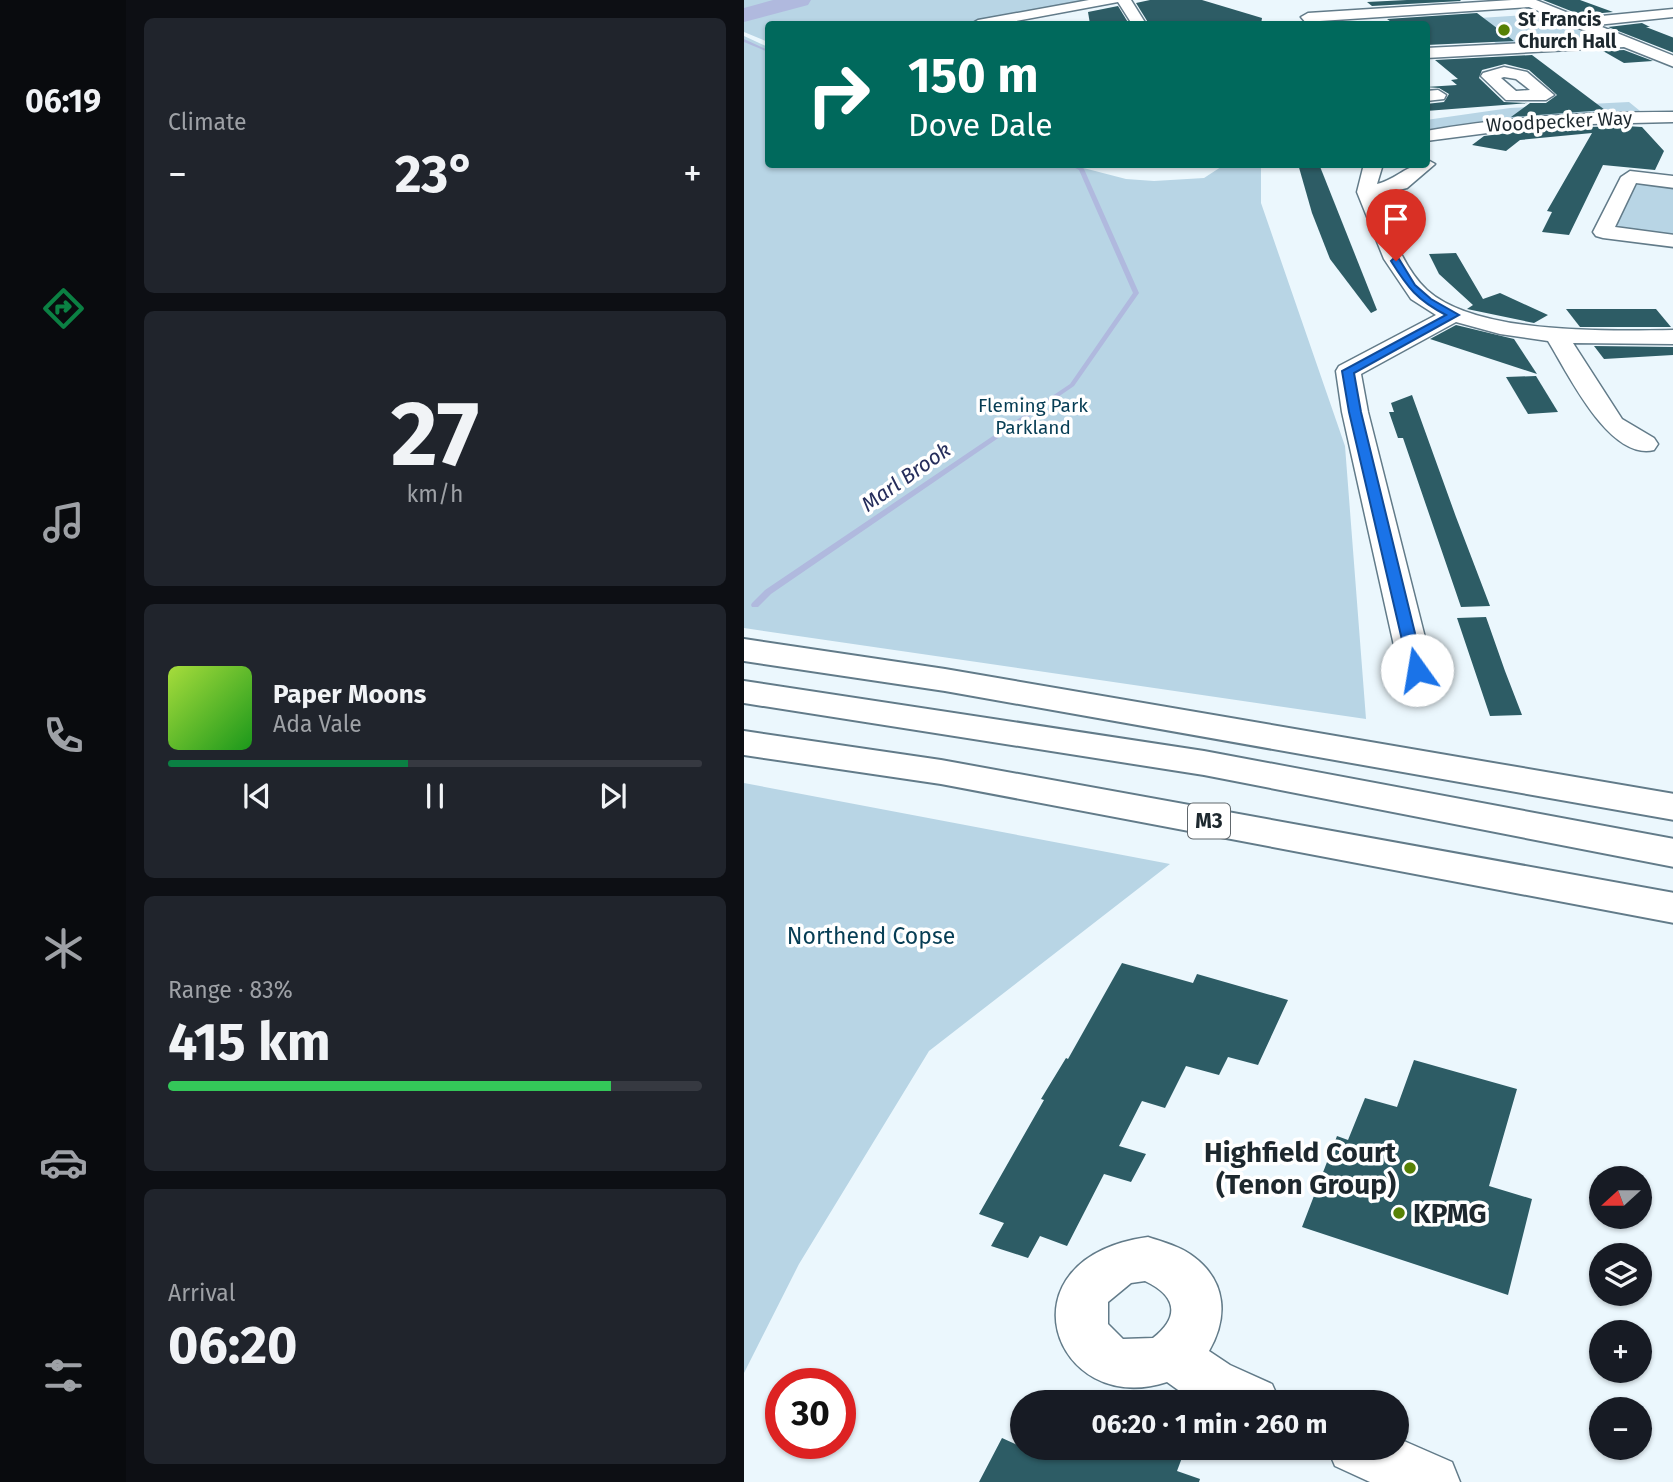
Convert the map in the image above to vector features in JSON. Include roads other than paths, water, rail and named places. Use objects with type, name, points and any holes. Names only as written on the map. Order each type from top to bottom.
[{"type":"highway","points":[[744,650],[972,684],[1673,807]]},
{"type":"highway","points":[[744,691],[1204,763],[1673,853]]},
{"type":"highway","name":"M3","points":[[744,743],[941,772],[1673,908]]},
{"type":"street","points":[[995,21],[1113,0]]},
{"type":"street","points":[[1124,0],[1138,21]]},
{"type":"street","points":[[1312,21],[1308,17],[1528,1],[1673,62]]},
{"type":"street","points":[[1580,23],[1673,13]]},
{"type":"street","points":[[1430,53],[1627,41]]},
{"type":"street","points":[[1473,50],[1499,72]]},
{"type":"street","name":"Woodpecker Way","points":[[1430,135],[1519,121],[1673,117]]},
{"type":"street","points":[[1430,160],[1446,132]]},
{"type":"street","points":[[1372,168],[1366,177],[1367,192],[1396,261],[1411,286],[1427,301],[1453,315],[1498,327],[1557,337],[1673,337]]},
{"type":"street","points":[[1367,192],[1400,184],[1421,168]]},
{"type":"street","points":[[1673,182],[1630,177],[1603,232],[1673,241]]},
{"type":"street","points":[[1418,677],[1355,412],[1348,371],[1453,315]]},
{"type":"street","points":[[1557,337],[1613,424],[1645,444]]},
{"type":"street","points":[[1173,1356],[1211,1383],[1226,1390]]},
{"type":"street","points":[[1383,1460],[1432,1482]]},
{"type":"waterway","points":[[744,15],[800,0]]},
{"type":"waterway","name":"Marl Brook","points":[[744,40],[765,50]]},
{"type":"waterway","name":"Marl Brook","points":[[755,605],[768,592],[1072,385],[1136,293],[1079,168]]},
{"type":"place","name":"St Francis Church Hall","points":[[1504,30]]},
{"type":"place","name":"Highfield Court (Tenon Group)","points":[[1410,1168]]},
{"type":"place","name":"KPMG","points":[[1399,1213]]},
{"type":"park label","name":"Fleming Park Parkland","points":[[1033,416]]},
{"type":"park label","name":"Northend Copse","points":[[871,936]]}]
